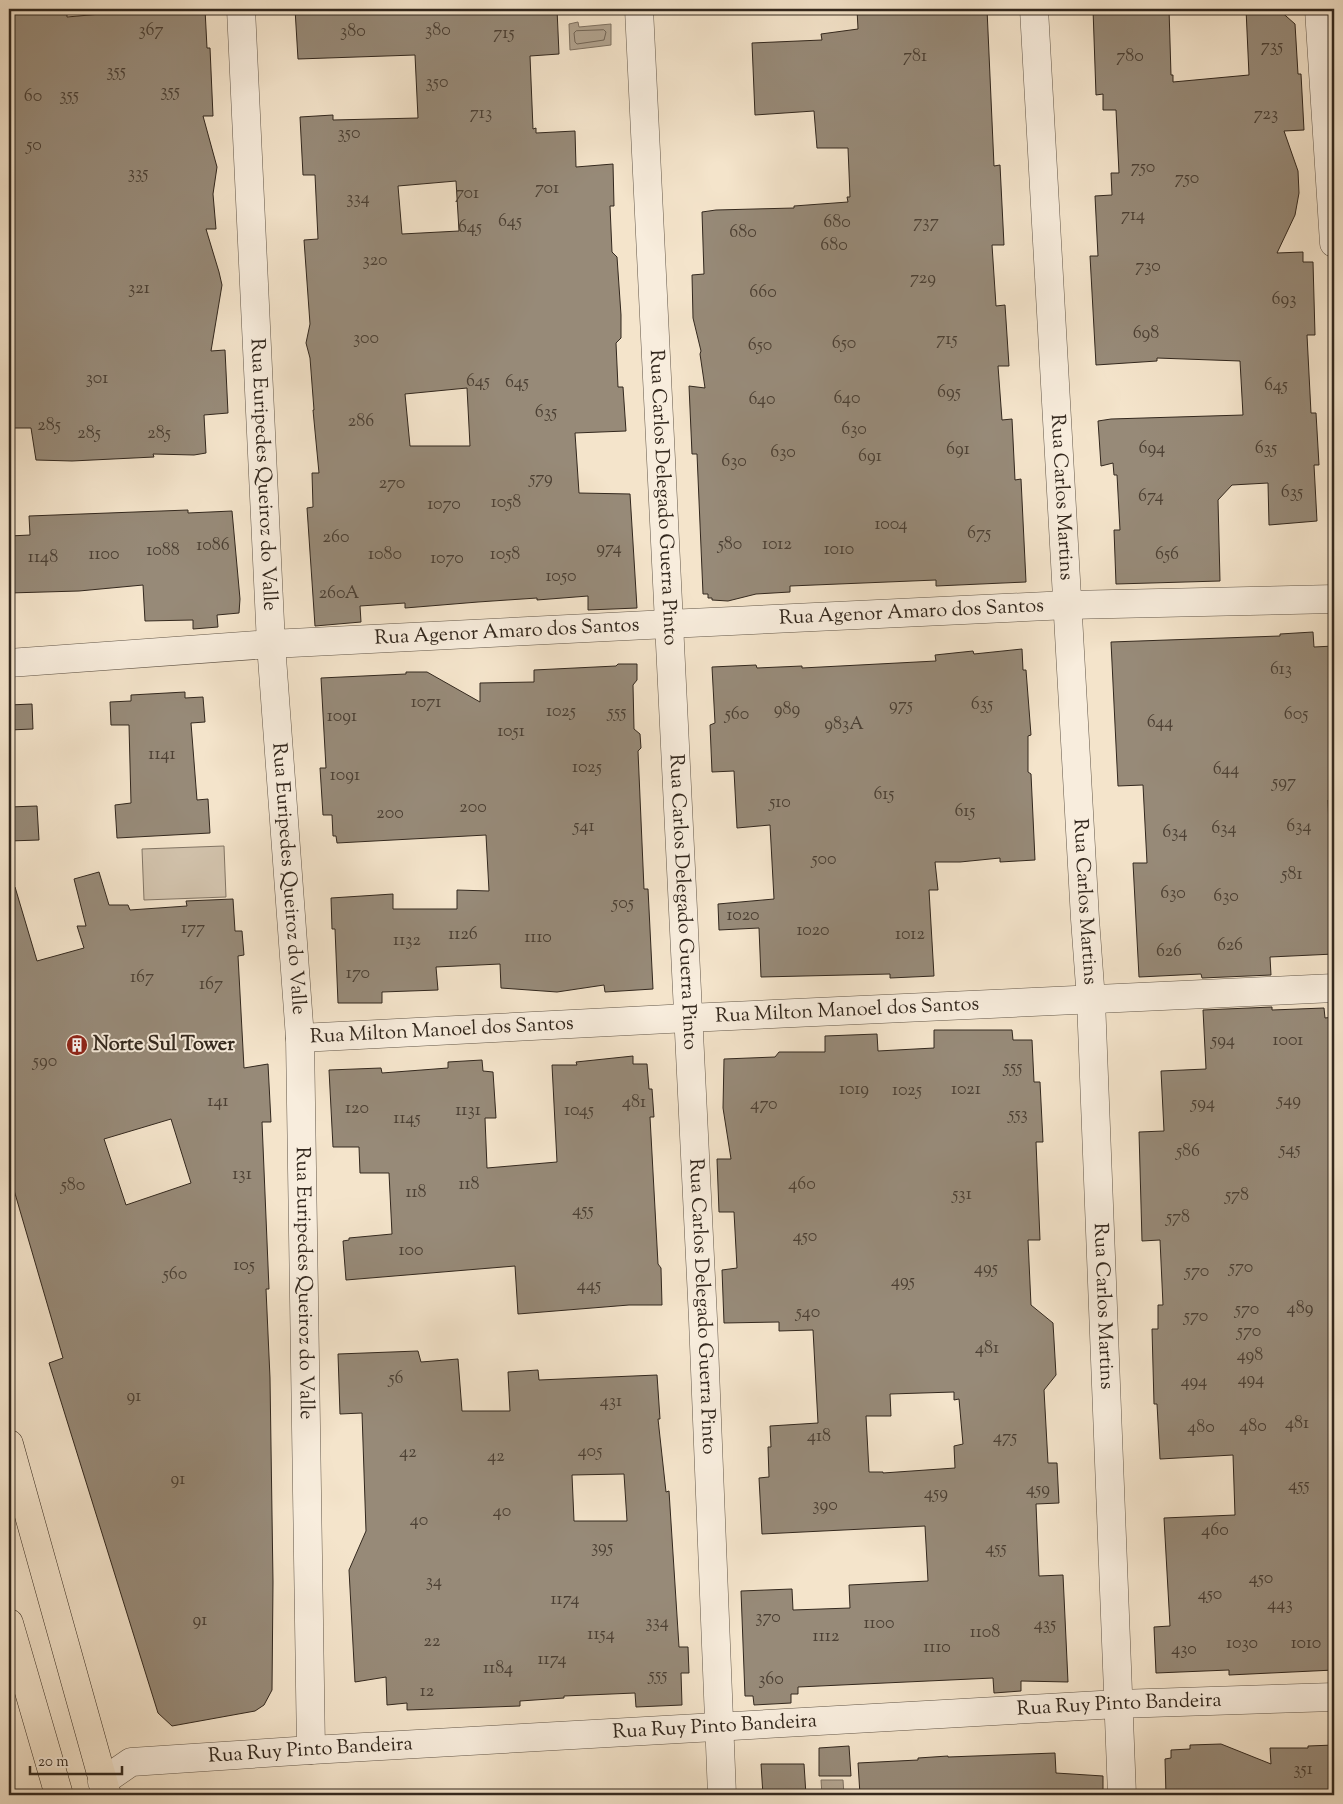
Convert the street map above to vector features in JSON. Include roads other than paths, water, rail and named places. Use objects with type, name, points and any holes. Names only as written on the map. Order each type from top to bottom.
[{"type":"main road","points":[[9,1444],[104,1789]]},
{"type":"main road","points":[[9,1623],[59,1795]]},
{"type":"street","name":"Rua Euripedes Queiroz do Valle","points":[[241,9],[271,644],[300,1038],[310,1750]]},
{"type":"street","name":"Rua Carlos Delegado Guerra Pinto","points":[[639,9],[702,1310],[722,1795]]},
{"type":"street","name":"Rua Carlos Martins","points":[[1034,9],[1085,919],[1092,1000],[1122,1795]]},
{"type":"street","points":[[1319,9],[1334,243]]},
{"type":"street","name":"Rua Agenor Amaro dos Santos","points":[[9,664],[271,644],[668,624],[1068,606],[1334,599]]},
{"type":"street","name":"Rua Milton Manoel dos Santos","points":[[300,1038],[1334,988]]},
{"type":"street","name":"Rua Ruy Pinto Bandeira","points":[[104,1789],[131,1762],[1118,1704],[1334,1697]]},
{"type":"water","points":[[578,22],[579,27],[611,24],[611,45],[570,50],[569,24]]},
{"type":"water","points":[[821,1780],[843,1780],[844,1795],[822,1795]]},
{"type":"place","name":"Norte Sul Tower","points":[[77,1045]]}]
